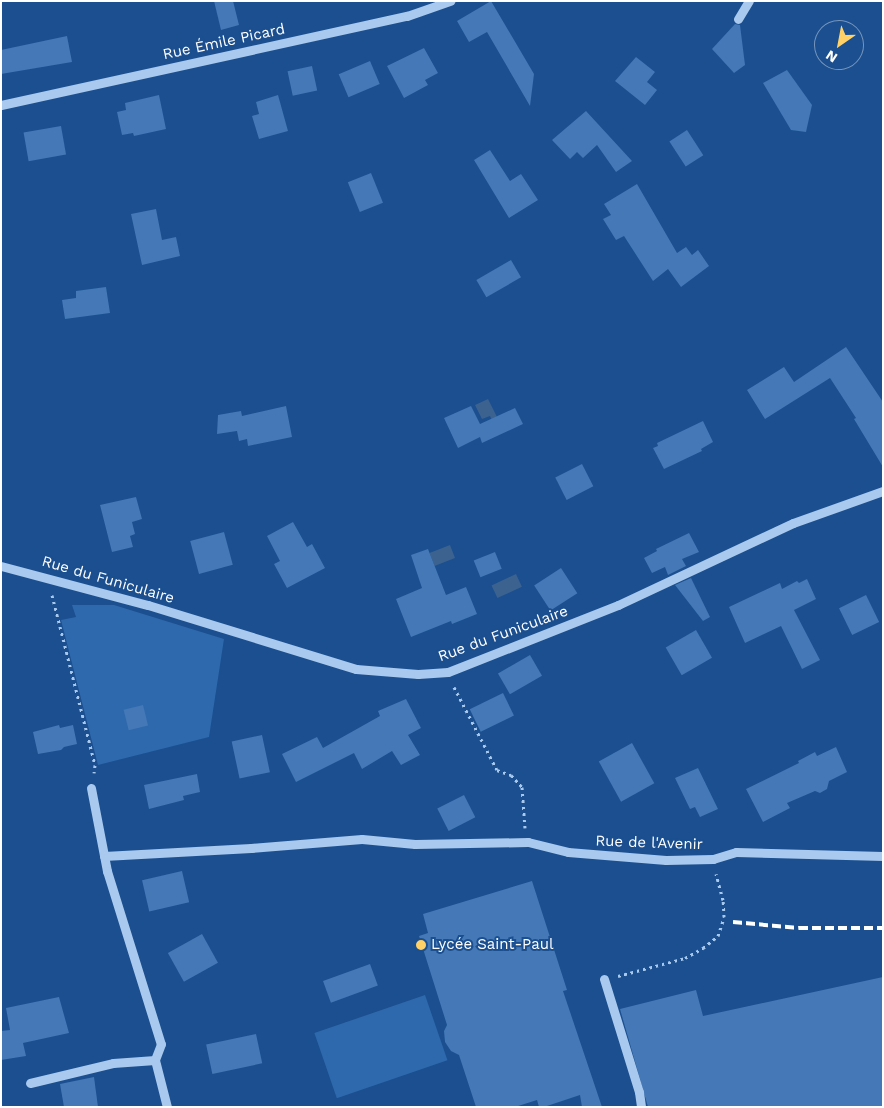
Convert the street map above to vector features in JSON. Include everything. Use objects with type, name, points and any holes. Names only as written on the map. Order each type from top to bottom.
[{"type":"street","name":"Rue Émile Picard","points":[[1,105],[407,16],[450,1]]},
{"type":"street","points":[[738,19],[749,1]]},
{"type":"street","name":"Rue du Funiculaire","points":[[1,566],[148,605],[356,669],[418,674],[448,672],[618,605],[793,523],[883,491]]},
{"type":"street","points":[[91,788],[107,871],[161,1044],[155,1060],[167,1107]]},
{"type":"street","name":"Rue de l'Avenir","points":[[104,856],[362,840],[414,844],[528,842],[568,852],[666,860],[713,859],[736,852],[883,856]]},
{"type":"street","points":[[604,979],[639,1092],[641,1107]]},
{"type":"street","points":[[30,1083],[112,1063],[155,1060]]},
{"type":"path","points":[[48,577],[96,765],[91,788]]},
{"type":"path","points":[[454,688],[497,770],[511,776],[522,786],[524,797],[523,820],[528,842]]},
{"type":"path","points":[[633,971],[685,958],[703,948],[718,936],[724,917],[718,879]]},
{"type":"shaded area","points":[[488,399],[501,425],[495,427],[490,416],[482,419],[475,405]]},
{"type":"shaded area","points":[[450,545],[455,558],[434,566],[429,553]]},
{"type":"shaded area","points":[[516,574],[522,587],[497,598],[492,585]]},
{"type":"shaded area","points":[[72,605],[114,605],[224,639],[209,737],[98,765],[61,620],[76,617]]},
{"type":"shaded area","points":[[425,995],[447,1060],[337,1098],[314,1033]]},
{"type":"building","points":[[214,1],[233,1],[239,25],[221,30]]},
{"type":"building","points":[[491,1],[534,74],[530,106],[487,32],[469,42],[457,21]]},
{"type":"building","points":[[735,24],[740,25],[745,65],[734,73],[712,49]]},
{"type":"building","points":[[67,36],[72,62],[1,74],[1,50]]},
{"type":"building","points":[[424,48],[438,73],[425,80],[428,85],[404,98],[387,66]]},
{"type":"building","points":[[636,57],[655,72],[647,82],[657,90],[645,105],[615,81]]},
{"type":"building","points":[[370,61],[380,84],[348,97],[339,74]]},
{"type":"building","points":[[312,66],[317,90],[293,96],[288,71]]},
{"type":"building","points":[[787,70],[812,105],[806,132],[791,130],[763,83]]},
{"type":"building","points":[[159,95],[166,129],[134,136],[133,133],[122,135],[117,112],[126,110],[125,103]]},
{"type":"building","points":[[278,95],[288,131],[259,139],[252,116],[259,114],[256,102]]},
{"type":"building","points":[[586,111],[632,161],[616,172],[597,145],[583,158],[577,152],[570,159],[552,140]]},
{"type":"building","points":[[61,126],[66,155],[29,161],[24,133]]},
{"type":"building","points":[[687,130],[703,155],[686,167],[669,141]]},
{"type":"building","points":[[490,150],[510,181],[521,174],[538,200],[509,218],[474,160]]},
{"type":"building","points":[[371,173],[383,203],[360,212],[348,182]]},
{"type":"building","points":[[637,184],[677,253],[686,247],[692,255],[698,250],[709,266],[681,287],[668,269],[653,281],[624,236],[616,240],[603,219],[611,215],[604,204]]},
{"type":"building","points":[[156,209],[162,240],[176,237],[180,256],[142,265],[131,214]]},
{"type":"building","points":[[511,260],[521,277],[486,297],[476,280]]},
{"type":"building","points":[[106,287],[110,313],[65,319],[62,300],[76,298],[76,291]]},
{"type":"building","points":[[846,347],[883,402],[883,467],[854,419],[856,418],[830,378],[765,419],[747,390],[784,367],[794,382]]},
{"type":"building","points":[[286,406],[292,437],[248,446],[247,439],[239,441],[237,431],[217,434],[218,415],[241,411],[242,416]]},
{"type":"building","points":[[471,406],[480,424],[515,408],[523,424],[482,443],[480,437],[458,448],[444,418]]},
{"type":"building","points":[[703,421],[713,442],[701,449],[702,451],[664,469],[653,448],[658,446],[657,443]]},
{"type":"building","points":[[582,464],[593,486],[567,500],[555,478]]},
{"type":"building","points":[[136,497],[142,519],[132,522],[135,534],[130,536],[133,547],[112,552],[100,505]]},
{"type":"building","points":[[293,522],[307,547],[312,544],[325,568],[287,588],[274,564],[280,561],[267,536]]},
{"type":"building","points":[[224,532],[233,565],[199,574],[190,541]]},
{"type":"building","points":[[689,533],[699,552],[682,559],[686,566],[668,575],[665,567],[652,573],[644,558],[657,551],[656,549]]},
{"type":"building","points":[[428,549],[446,595],[466,587],[477,614],[452,624],[451,621],[411,637],[396,599],[422,588],[411,555]]},
{"type":"building","points":[[495,552],[502,569],[480,577],[474,561]]},
{"type":"building","points":[[561,568],[577,593],[551,611],[534,585]]},
{"type":"building","points":[[691,578],[710,617],[703,621],[675,585]]},
{"type":"building","points":[[807,579],[816,599],[794,610],[820,660],[802,669],[781,626],[745,643],[729,607],[780,583],[782,589],[797,581],[799,583]]},
{"type":"building","points":[[866,595],[879,622],[852,635],[839,608]]},
{"type":"building","points":[[696,630],[712,658],[682,675],[666,648]]},
{"type":"building","points":[[530,655],[542,676],[510,694],[498,674]]},
{"type":"building","points":[[503,693],[514,715],[481,732],[470,709]]},
{"type":"building","points":[[406,699],[421,728],[408,735],[420,755],[401,765],[392,751],[362,769],[354,753],[296,782],[282,754],[317,737],[323,748],[380,716],[378,711]]},
{"type":"building","points":[[143,705],[148,725],[129,730],[124,710]]},
{"type":"building","points":[[59,725],[60,728],[73,725],[77,744],[64,747],[61,750],[38,754],[33,732]]},
{"type":"building","points":[[262,735],[270,772],[240,779],[232,741]]},
{"type":"building","points":[[632,743],[654,783],[621,802],[599,761]]},
{"type":"building","points":[[836,747],[847,772],[829,781],[827,789],[820,793],[815,791],[787,803],[790,808],[763,822],[746,789],[799,763],[798,761],[815,752],[817,756]]},
{"type":"building","points":[[698,768],[718,809],[700,817],[695,807],[690,809],[675,778]]},
{"type":"building","points":[[197,774],[200,792],[183,796],[184,800],[149,809],[144,785]]},
{"type":"building","points":[[464,795],[475,817],[449,831],[437,809]]},
{"type":"building","points":[[182,871],[189,902],[149,911],[142,880]]},
{"type":"building","points":[[532,881],[567,990],[563,991],[602,1107],[582,1107],[580,1095],[544,1107],[539,1107],[537,1100],[515,1107],[476,1107],[459,1055],[451,1051],[445,1042],[444,1031],[447,1025],[419,936],[428,933],[423,914]]},
{"type":"building","points":[[202,934],[218,963],[184,982],[168,953]]},
{"type":"building","points":[[370,964],[378,986],[331,1003],[323,981]]},
{"type":"building","points":[[883,977],[883,1107],[648,1107],[620,1009],[696,990],[703,1016]]},
{"type":"building","points":[[59,997],[69,1033],[23,1043],[26,1056],[1,1060],[1,1031],[10,1030],[6,1008]]},
{"type":"building","points":[[256,1034],[262,1063],[212,1074],[206,1045]]},
{"type":"building","points":[[94,1077],[98,1107],[64,1107],[60,1084]]},
{"type":"railway","points":[[733,922],[799,928],[883,928]]},
{"type":"place","name":"Lycée Saint-Paul","points":[[421,945]]}]
